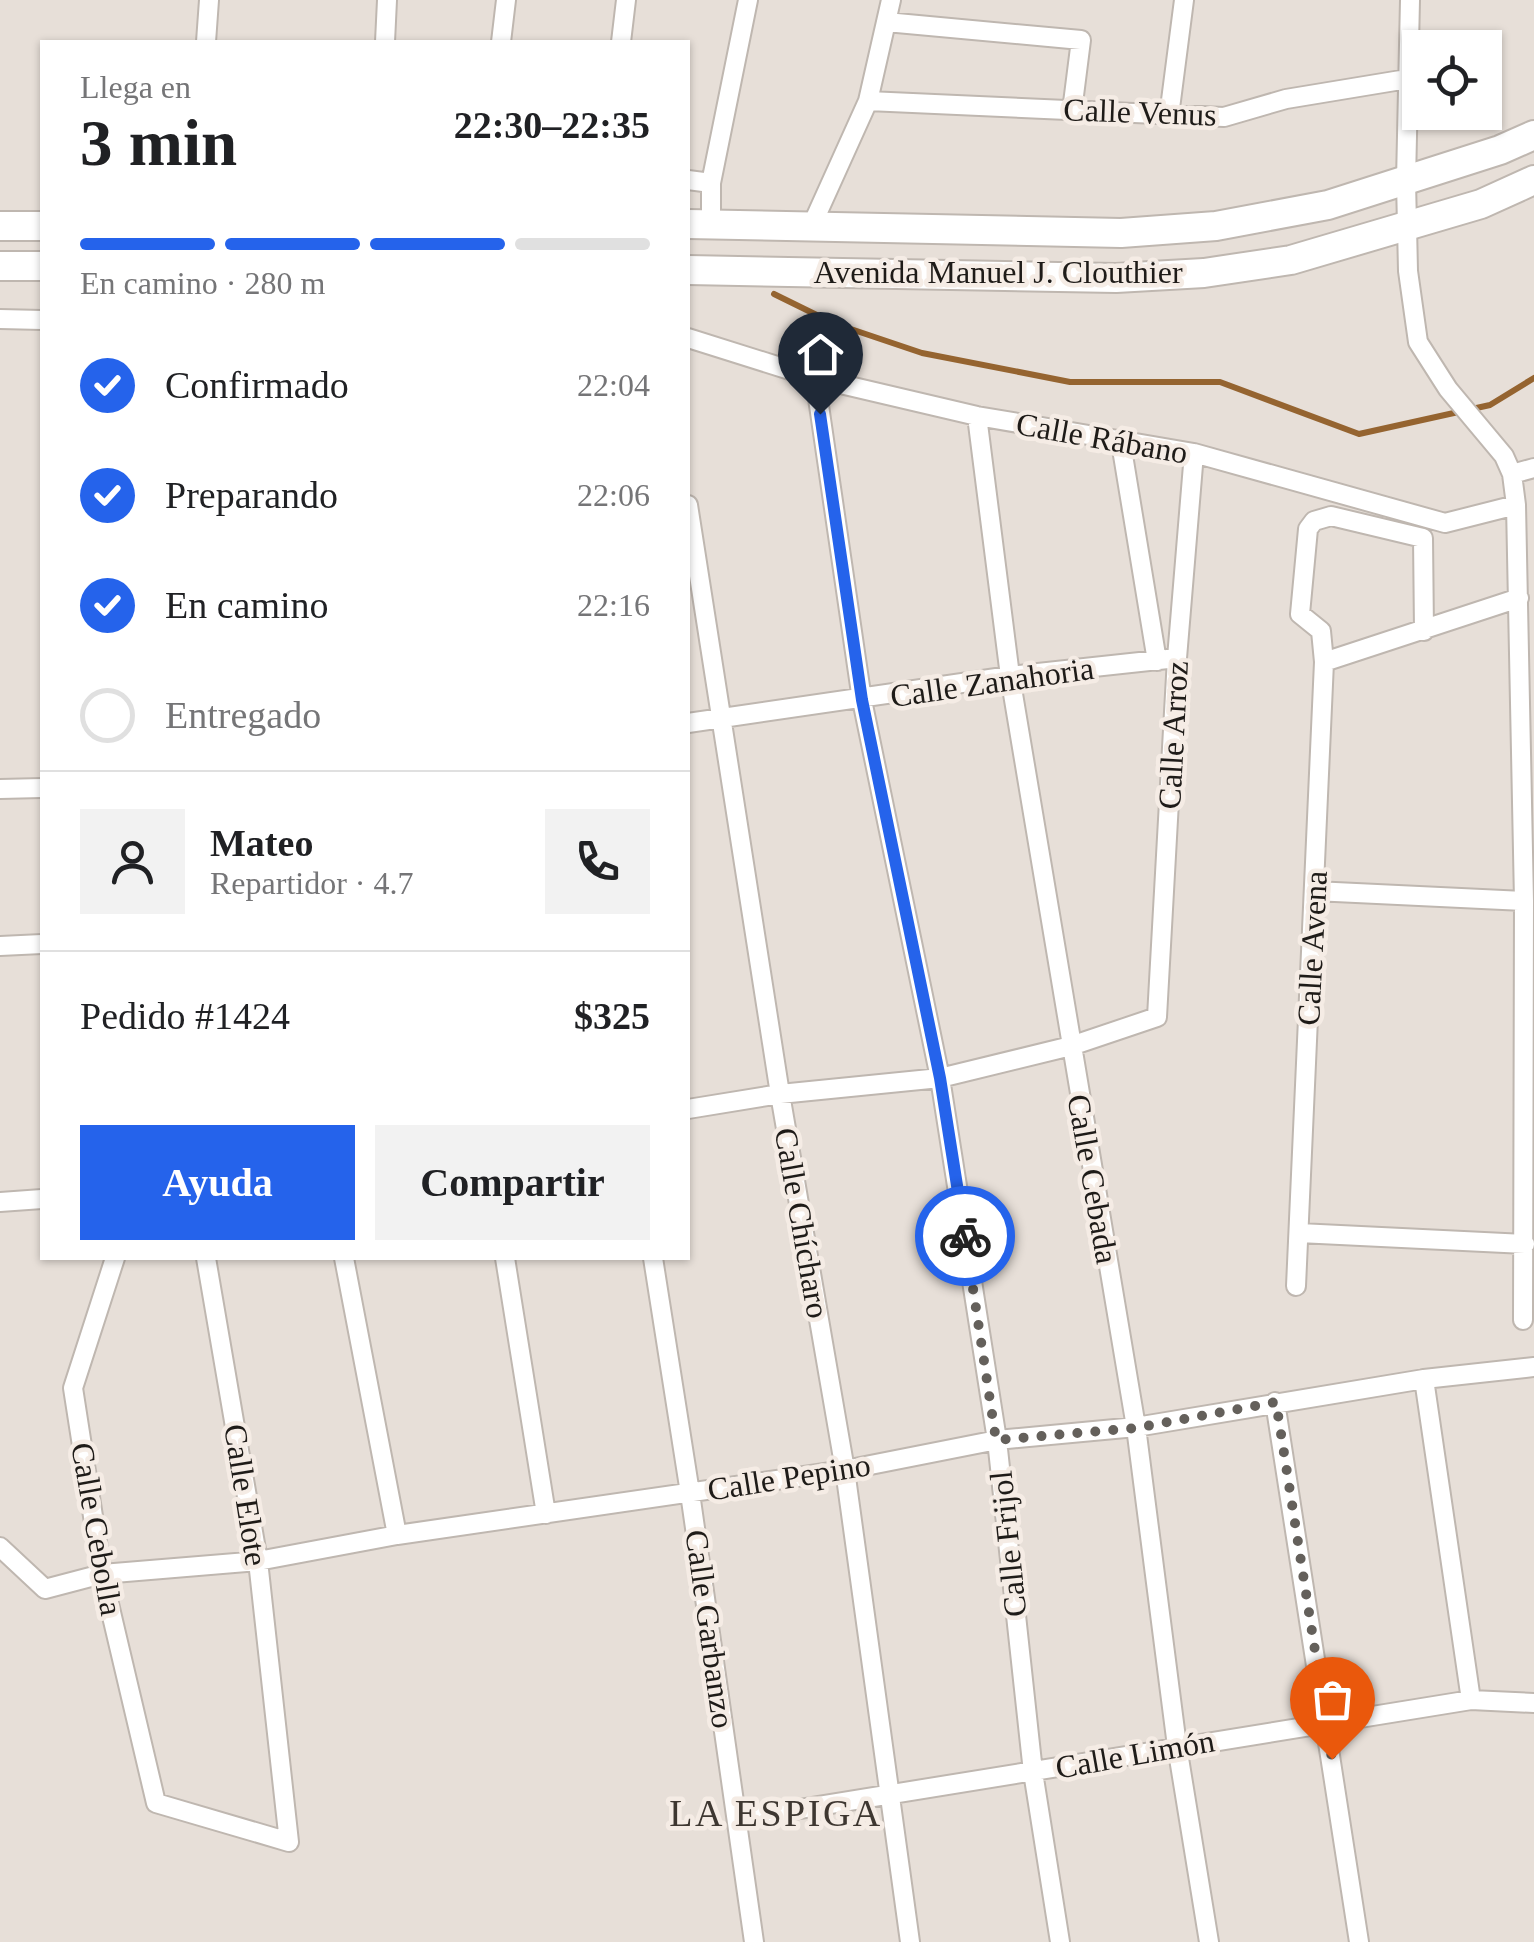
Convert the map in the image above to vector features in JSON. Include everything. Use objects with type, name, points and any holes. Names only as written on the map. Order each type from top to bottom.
[{"type":"main road","name":"Avenida Manuel J. Clouthier","points":[[699,224],[1121,233],[1216,226],[1328,205],[1534,136]]},
{"type":"main road","name":"Avenida Manuel J. Clouthier","points":[[690,270],[1116,278],[1204,273],[1291,260],[1481,204],[1534,180]]},
{"type":"main road","points":[[0,226],[40,226]]},
{"type":"main road","points":[[0,266],[40,266]]},
{"type":"street","points":[[206,40],[210,0]]},
{"type":"street","points":[[385,40],[387,0]]},
{"type":"street","points":[[501,40],[506,0]]},
{"type":"street","points":[[620,40],[626,0]]},
{"type":"street","points":[[699,224],[748,0]]},
{"type":"street","points":[[812,225],[868,101],[891,0]]},
{"type":"street","points":[[1169,116],[1184,0]]},
{"type":"street","points":[[1409,30],[1410,0]]},
{"type":"street","points":[[886,22],[1081,40],[1072,111]]},
{"type":"street","name":"Calle Venus","points":[[868,101],[1224,118],[1286,100],[1402,79]]},
{"type":"street","points":[[1406,130],[1408,271],[1418,342],[1448,389],[1504,456],[1512,474],[1516,505],[1524,901],[1524,1320]]},
{"type":"street","points":[[690,180],[711,182]]},
{"type":"street","points":[[0,319],[40,320]]},
{"type":"street","name":"Calle Rábano","points":[[690,339],[816,378],[977,416],[1194,453],[1445,523],[1516,505]]},
{"type":"street","name":"Calle Frijol","points":[[816,378],[862,700],[940,1078],[996,1440],[1033,1772],[1060,1942]]},
{"type":"street","name":"Calle Cebada","points":[[977,416],[1010,676],[1136,1428],[1177,1746],[1209,1942]]},
{"type":"street","name":"Calle Arroz","points":[[1121,442],[1157,661]]},
{"type":"street","name":"Calle Arroz","points":[[1071,1046],[1157,1017],[1177,658],[1194,453]]},
{"type":"street","points":[[1512,474],[1534,468]]},
{"type":"street","points":[[1424,631],[1423,538],[1331,516],[1314,520],[1308,529],[1300,614],[1321,631],[1324,662],[1424,631],[1518,598]]},
{"type":"street","name":"Calle Chícharo","points":[[690,518],[780,1094],[845,1470],[910,1942]]},
{"type":"street","name":"Calle Zanahoria","points":[[690,723],[1010,676],[1177,658]]},
{"type":"street","name":"Calle Avena","points":[[1296,1286],[1324,662]]},
{"type":"street","points":[[0,789],[40,788]]},
{"type":"street","points":[[1314,891],[1524,901]]},
{"type":"street","points":[[0,946],[40,944]]},
{"type":"street","points":[[690,1109],[780,1094],[940,1078],[1071,1046]]},
{"type":"street","points":[[0,1202],[40,1199]]},
{"type":"street","points":[[1299,1233],[1524,1244]]},
{"type":"street","name":"Calle Cebolla","points":[[114,1260],[73,1388],[102,1574],[156,1803]]},
{"type":"street","name":"Calle Elote","points":[[156,1803],[289,1842],[258,1561],[206,1260]]},
{"type":"street","points":[[344,1260],[397,1535]]},
{"type":"street","points":[[505,1260],[546,1514]]},
{"type":"street","name":"Calle Garbanzo","points":[[653,1260],[754,1942]]},
{"type":"street","name":"Calle Pepino","points":[[0,1547],[46,1590],[102,1574],[258,1561],[397,1535],[845,1470],[996,1440],[1136,1428],[1424,1378],[1534,1367]]},
{"type":"street","points":[[1424,1378],[1470,1700]]},
{"type":"street","points":[[1276,1402],[1359,1942]]},
{"type":"street","name":"Calle Limón","points":[[738,1819],[1470,1700],[1534,1703]]},
{"type":"waterway","points":[[774,294],[833,323],[922,353],[1070,382],[1220,382],[1359,434],[1490,405],[1534,378]]},
{"type":"way so far","points":[[965,1236],[996,1440],[1136,1428],[1276,1402],[1332,1759]]},
{"type":"district","name":"LA ESPIGA","points":[[776,1813]]},
{"type":"route","points":[[820,414],[862,700],[940,1078],[965,1236]]}]
